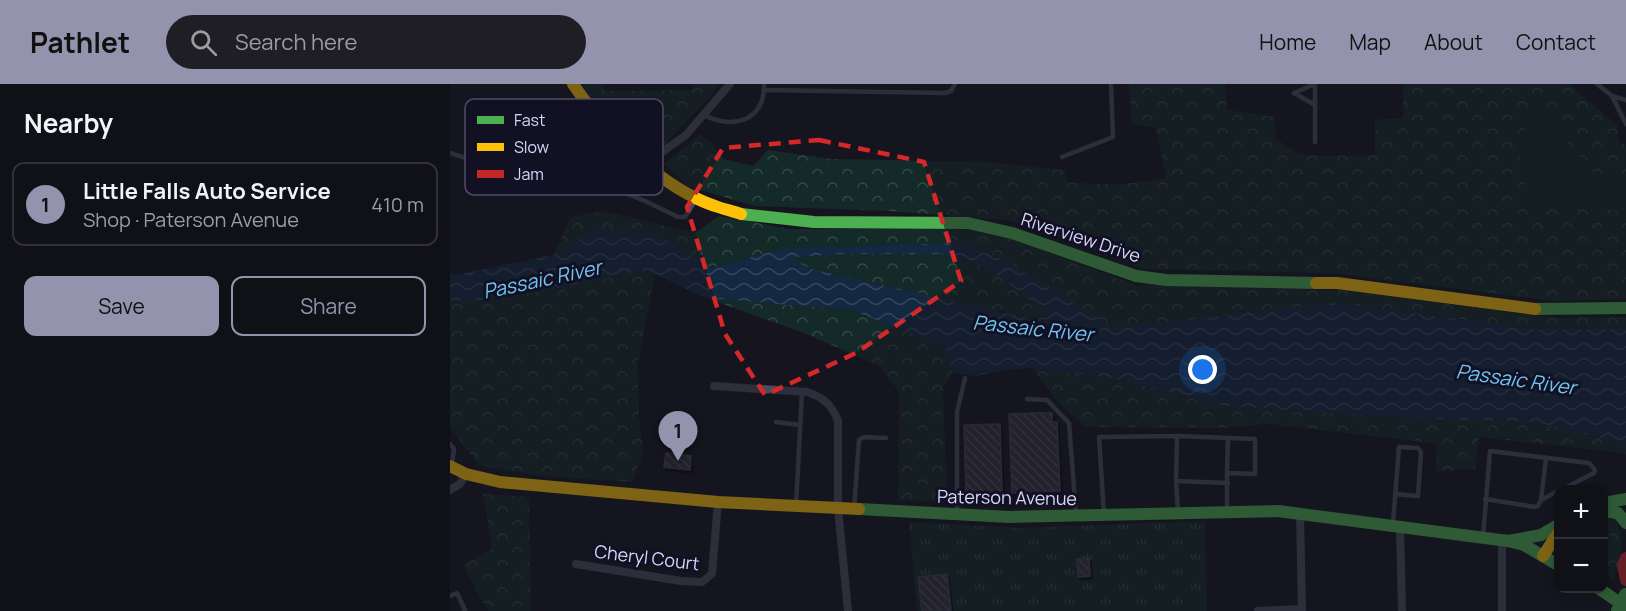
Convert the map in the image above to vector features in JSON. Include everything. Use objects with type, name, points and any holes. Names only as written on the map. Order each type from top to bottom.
[{"type":"main road","name":"Riverview Drive","points":[[573,84],[583,99]]},
{"type":"main road","name":"Riverview Drive","points":[[663,178],[713,206],[733,212],[772,219],[814,222],[968,223],[1012,233],[1136,276],[1157,279],[1337,283],[1543,310],[1626,308]]},
{"type":"main road","name":"Paterson Avenue","points":[[451,467],[466,474],[500,482],[538,486],[718,502],[957,515],[1036,518],[1278,511],[1505,540],[1524,545],[1551,560]]},
{"type":"main road","points":[[1608,503],[1626,499]]},
{"type":"main road","points":[[1608,512],[1618,513],[1626,523]]},
{"type":"main road","points":[[1505,540],[1541,535],[1554,527]]},
{"type":"main road","points":[[1551,560],[1556,539]]},
{"type":"main road","points":[[1626,558],[1623,565],[1626,580]]},
{"type":"main road","points":[[1605,593],[1626,607]]},
{"type":"main road","points":[[1618,611],[1626,595]]},
{"type":"street","points":[[663,152],[680,140],[730,84]]},
{"type":"street","points":[[714,386],[802,391],[817,395],[833,408],[838,421],[838,508],[848,611]]},
{"type":"street","points":[[450,490],[460,484],[466,474]]},
{"type":"street","name":"Cheryl Court","points":[[576,564],[681,581],[702,582],[712,574],[718,502]]},
{"type":"street","points":[[1258,611],[1302,610],[1300,513]]},
{"type":"street","points":[[1396,526],[1402,611]]},
{"type":"street","points":[[1502,611],[1505,540]]},
{"type":"lane","points":[[869,84],[869,92]]},
{"type":"lane","points":[[704,115],[716,122],[731,123],[748,118],[761,107],[764,87],[945,93],[951,91],[955,84]]},
{"type":"lane","points":[[1062,157],[1113,137],[1111,84]]},
{"type":"lane","points":[[1293,84],[1294,93]]},
{"type":"lane","points":[[1294,93],[1315,84],[1315,142]]},
{"type":"lane","points":[[1597,84],[1612,96],[1626,100]]},
{"type":"lane","points":[[1294,93],[1315,105]]},
{"type":"lane","points":[[1612,96],[1626,124]]},
{"type":"lane","points":[[450,153],[465,158]]},
{"type":"lane","points":[[630,195],[678,217],[685,217],[697,198]]},
{"type":"lane","points":[[957,515],[957,412],[965,378]]},
{"type":"lane","points":[[796,506],[802,391]]},
{"type":"lane","points":[[1027,399],[1047,400],[1069,423],[1076,517]]},
{"type":"lane","points":[[776,422],[801,425]]},
{"type":"lane","points":[[1177,436],[1178,513]]},
{"type":"lane","points":[[1105,516],[1099,437],[1177,436],[1255,439],[1255,474],[1227,473]]},
{"type":"lane","points":[[854,509],[859,440],[864,437],[886,438]]},
{"type":"lane","points":[[1227,511],[1228,438]]},
{"type":"lane","points":[[450,444],[454,449],[451,467]]},
{"type":"lane","points":[[1395,494],[1418,495],[1421,452],[1418,448],[1399,447],[1395,494],[1396,526]]},
{"type":"lane","points":[[1483,537],[1490,451],[1589,463],[1595,470],[1594,473],[1570,485]]},
{"type":"lane","points":[[1485,500],[1535,507],[1540,504],[1546,458]]},
{"type":"lane","points":[[1176,481],[1228,483]]},
{"type":"lane","points":[[1541,500],[1554,493]]},
{"type":"lane","points":[[450,596],[457,593],[464,611]]},
{"type":"highlighted area","points":[[819,140],[924,162],[961,281],[856,353],[765,395],[725,334],[687,207],[723,148]]},
{"type":"green space","points":[[582,84],[602,84],[605,91],[692,90],[693,84],[720,84],[663,145],[663,99],[590,99]]},
{"type":"green space","points":[[1129,84],[1225,84],[1227,110],[1275,117],[1276,139],[1299,154],[1321,156],[1375,155],[1375,120],[1403,118],[1403,84],[1569,84],[1617,125],[1618,141],[1626,145],[1626,179],[1592,172],[1535,102],[1518,148],[1531,209],[1607,209],[1626,213],[1626,299],[1553,301],[1332,273],[1145,269],[1009,220],[889,211],[754,206],[688,186],[664,164],[700,134],[712,144],[723,159],[753,166],[768,150],[831,159],[988,162],[1064,170],[1067,182],[1080,183],[1129,183],[1166,178],[1156,128],[1132,124]]},
{"type":"green space","points":[[1535,102],[1592,172],[1626,179],[1626,213],[1606,209],[1531,209],[1518,148]]},
{"type":"green space","points":[[604,211],[695,233],[719,216],[790,229],[951,228],[995,233],[1136,285],[1240,286],[1347,291],[1554,318],[1626,317],[1626,329],[1541,330],[1336,303],[1114,329],[1013,265],[966,243],[784,248],[710,268],[659,235],[553,255],[571,217]]},
{"type":"green space","points":[[844,254],[944,254],[987,267],[1037,305],[1046,318],[1044,322],[811,269],[795,262],[795,257]]},
{"type":"green space","points":[[641,271],[655,274],[638,365],[639,416],[643,453],[632,482],[541,476],[479,465],[450,428],[450,301],[503,299]]},
{"type":"green space","points":[[706,298],[851,310],[945,346],[953,372],[943,387],[947,502],[898,500],[899,391],[879,366],[807,334]]},
{"type":"green space","points":[[1032,368],[1114,378],[1215,405],[1420,419],[1535,422],[1626,444],[1626,455],[1479,437],[1475,469],[1436,471],[1437,444],[1415,441],[1269,424],[1220,428],[1085,427],[1057,401]]},
{"type":"green space","points":[[483,494],[529,497],[531,611],[488,611],[463,565],[492,549]]},
{"type":"green space","points":[[1608,514],[1612,514],[1608,547],[1608,539]]},
{"type":"green space","points":[[1612,514],[1620,531],[1622,546],[1613,580],[1608,574],[1608,547]]},
{"type":"green space","points":[[1205,521],[1207,611],[917,611],[909,522],[1017,528]]},
{"type":"water","name":"Passaic River","points":[[598,228],[659,235],[710,268],[784,248],[966,243],[1013,265],[1114,328],[1336,303],[1541,330],[1626,329],[1626,444],[1535,422],[1420,419],[1215,405],[1114,378],[1032,368],[1004,370],[976,376],[953,372],[945,346],[851,310],[706,298],[655,274],[641,271],[503,299],[450,301],[450,273],[455,275],[553,255]],"holes":[[[844,254],[944,254],[987,267],[1037,305],[1046,318],[1044,322],[811,269],[795,261],[795,257]]]},
{"type":"building","points":[[1052,413],[1052,422],[1057,422],[1060,491],[1012,493],[1009,414]]},
{"type":"building","points":[[1000,424],[1002,493],[966,494],[964,425]]},
{"type":"building","points":[[666,453],[691,456],[690,470],[664,467]]},
{"type":"building","points":[[1089,558],[1090,576],[1078,577],[1077,559]]},
{"type":"building","points":[[947,574],[951,611],[922,611],[918,577]]},
{"type":"traffic: fast","points":[[741,214],[814,222],[968,223],[1012,233],[1136,276],[1166,280],[1316,283]]},
{"type":"traffic: fast","points":[[1535,309],[1626,308]]},
{"type":"traffic: fast","points":[[1608,502],[1626,499]]},
{"type":"traffic: fast","points":[[859,509],[1009,517],[1278,511],[1508,541],[1524,545],[1554,563]]},
{"type":"traffic: fast","points":[[1608,512],[1618,513],[1626,523]]},
{"type":"traffic: fast","points":[[1508,541],[1541,535],[1554,527]]},
{"type":"traffic: fast","points":[[1605,593],[1626,607]]},
{"type":"traffic: fast","points":[[1618,611],[1626,595]]},
{"type":"traffic: slow","points":[[573,84],[584,99]]},
{"type":"traffic: slow","points":[[663,178],[695,197],[741,214]]},
{"type":"traffic: slow","points":[[1316,283],[1337,283],[1535,309]]},
{"type":"traffic: slow","points":[[450,466],[466,474],[500,482],[718,502],[859,509]]},
{"type":"traffic: slow","points":[[1543,556],[1554,539]]},
{"type":"traffic: jam","points":[[1626,558],[1623,565],[1626,580]]},
{"type":"place","name":"Little Falls Auto Service","points":[[678,461]]}]
